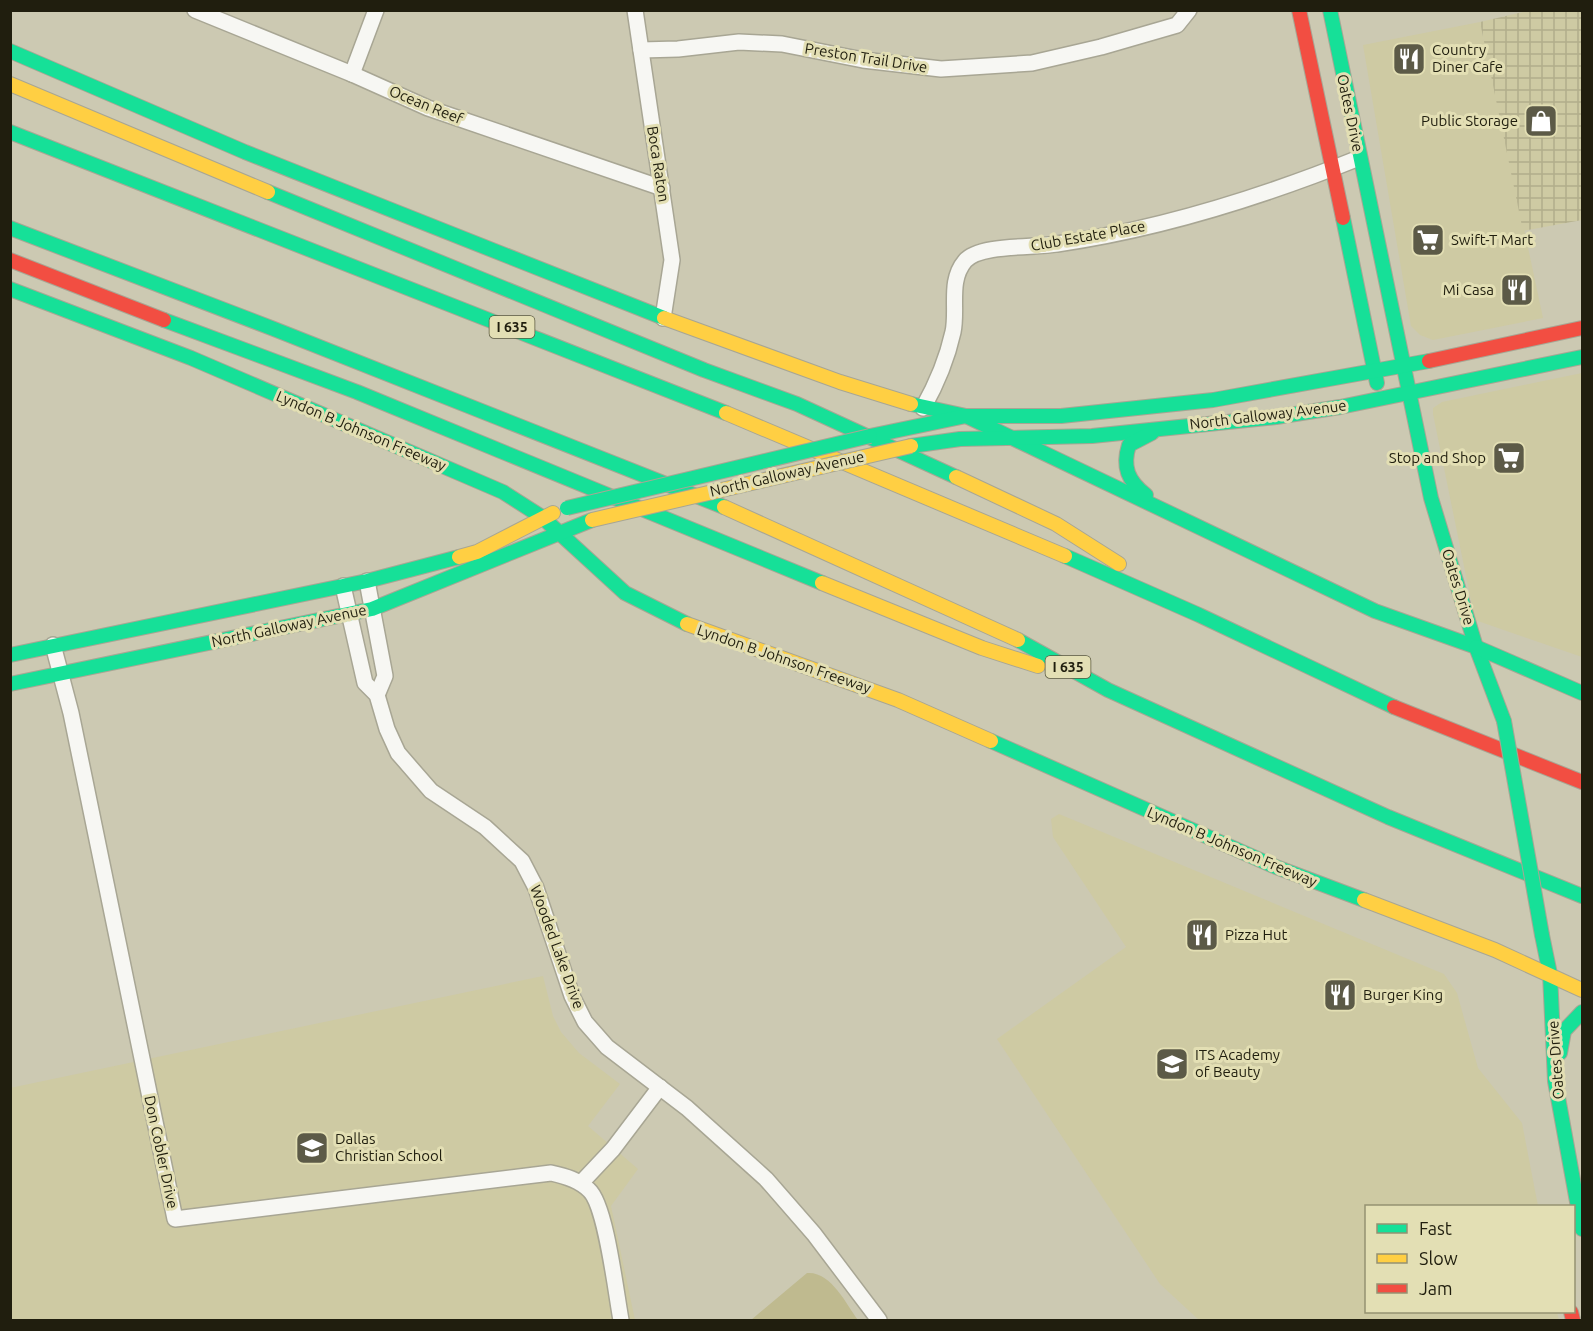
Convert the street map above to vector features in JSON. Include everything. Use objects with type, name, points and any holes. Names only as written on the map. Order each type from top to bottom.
[{"type":"main road","name":"Oates Drive","points":[[1299,10],[1381,399]]},
{"type":"main road","name":"Oates Drive","points":[[1330,10],[1402,367],[1431,498],[1476,646],[1504,721],[1550,974],[1556,1080],[1582,1229]]},
{"type":"main road","points":[[10,51],[245,152],[663,318],[886,397],[923,408],[966,416],[1015,437],[1172,516],[1375,610],[1476,646],[1582,693]]},
{"type":"main road","points":[[10,84],[170,152],[588,320],[704,370],[797,404],[1046,520],[1199,615]]},
{"type":"main road","name":"I 635","points":[[10,132],[644,379],[928,496],[1199,615],[1341,684],[1443,728],[1582,782]]},
{"type":"main road","name":"I 635","points":[[10,228],[285,333],[748,517],[1032,646],[1108,690],[1388,817],[1582,896]]},
{"type":"main road","points":[[10,260],[432,422],[982,648],[1108,690]]},
{"type":"main road","name":"Lyndon B Johnson Freeway","points":[[10,289],[191,358],[503,492],[543,517],[625,593],[699,630],[898,700],[1276,867],[1550,974],[1582,990]]},
{"type":"main road","name":"North Galloway Avenue","points":[[10,655],[367,581],[477,552],[510,537],[543,517],[567,508],[870,436],[892,435],[966,416],[1060,416],[1213,400],[1402,367],[1582,328]]},
{"type":"main road","name":"North Galloway Avenue","points":[[10,684],[372,609],[592,520],[911,446],[960,439],[1092,436],[1276,417],[1381,399],[1582,357]]},
{"type":"main road","points":[[852,459],[892,435],[898,423],[896,410],[886,397]]},
{"type":"main road","points":[[1170,427],[1129,445],[1123,462],[1128,479],[1172,516]]},
{"type":"main road","points":[[503,492],[510,503],[513,516],[510,537]]},
{"type":"main road","points":[[1556,1080],[1564,1031],[1582,1012]]},
{"type":"main road","name":"Oates Drive","points":[[1563,1197],[1569,1164]]},
{"type":"street","name":"Ocean Reef","points":[[195,10],[352,74],[428,108],[662,188]]},
{"type":"street","points":[[352,74],[376,10]]},
{"type":"street","name":"Boca Raton","points":[[635,10],[672,260],[663,318]]},
{"type":"street","name":"Preston Trail Drive","points":[[641,50],[678,49],[709,44],[782,44],[863,60],[941,69],[1032,63],[1101,47],[1175,18],[1189,10]]},
{"type":"street","name":"Club Estate Place","points":[[923,408],[935,386],[946,356],[953,330],[954,288],[963,263],[969,257],[978,252],[1057,244],[1191,218],[1359,158]]},
{"type":"street","name":"Wooded Lake Drive","points":[[367,581],[385,676],[377,695]]},
{"type":"street","name":"Wooded Lake Drive","points":[[343,586],[364,683],[377,695],[387,729],[398,753],[431,791],[485,827],[522,861],[536,888],[572,996],[585,1022],[607,1047],[660,1087],[731,1146],[766,1179],[814,1234],[879,1320]]},
{"type":"street","name":"Don Cobler Drive","points":[[53,645],[175,1219],[551,1173],[581,1183]]},
{"type":"street","points":[[621,1320],[601,1212],[591,1191],[581,1183],[614,1149],[660,1087]]},
{"type":"shaded area","name":"Public Storage","points":[[1531,10],[1582,11],[1582,220],[1523,231],[1480,22]]},
{"type":"shaded area","points":[[1480,22],[1543,318],[1433,340],[1420,335],[1411,326],[1363,45]]},
{"type":"shaded area","points":[[1582,373],[1582,657],[1475,620],[1433,408],[1442,402]]},
{"type":"shaded area","points":[[1059,814],[1444,974],[1457,993],[1478,1068],[1522,1123],[1538,1205],[1365,1205],[1365,1313],[1557,1313],[1559,1320],[1199,1320],[1160,1284],[997,1039],[1126,947],[1053,837],[1051,819]]},
{"type":"shaded area","name":"Dallas Christian School","points":[[543,976],[553,1016],[561,1032],[579,1053],[620,1084],[588,1126],[638,1169],[611,1206],[635,1320],[11,1320],[10,1088]]},
{"type":"shaded area","points":[[807,1273],[816,1274],[831,1283],[858,1320],[751,1320]]},
{"type":"traffic: fast","points":[[1330,10],[1431,498],[1476,647],[1504,721]]},
{"type":"traffic: fast","points":[[10,51],[245,152],[664,318]]},
{"type":"traffic: fast","points":[[10,132],[726,413]]},
{"type":"traffic: fast","points":[[268,192],[704,370],[797,404],[956,477]]},
{"type":"traffic: fast","points":[[1343,218],[1377,383]]},
{"type":"traffic: fast","points":[[10,228],[274,329],[724,507]]},
{"type":"traffic: fast","points":[[10,289],[191,358],[503,492],[542,517],[625,593],[687,624]]},
{"type":"traffic: fast","points":[[164,320],[357,392],[822,583]]},
{"type":"traffic: fast","points":[[911,446],[960,439],[1092,436],[1276,417],[1340,407],[1582,357]]},
{"type":"traffic: fast","points":[[870,436],[966,416],[1061,416],[1213,400],[1429,361]]},
{"type":"traffic: fast","points":[[911,404],[966,416],[1375,611],[1476,647]]},
{"type":"traffic: fast","points":[[1146,495],[1131,479],[1126,460],[1129,445],[1152,433]]},
{"type":"traffic: fast","points":[[567,508],[870,436]]},
{"type":"traffic: fast","points":[[10,684],[372,609],[592,520]]},
{"type":"traffic: fast","points":[[1065,556],[1199,615],[1394,707]]},
{"type":"traffic: fast","points":[[10,655],[367,581],[459,557]]},
{"type":"traffic: fast","points":[[1018,640],[1108,690],[1388,817],[1582,896]]},
{"type":"traffic: fast","points":[[1476,647],[1582,693]]},
{"type":"traffic: fast","points":[[1504,721],[1542,935]]},
{"type":"traffic: fast","points":[[991,741],[1276,867],[1364,900]]},
{"type":"traffic: fast","points":[[1542,935],[1550,974],[1555,1081],[1582,1229]]},
{"type":"traffic: fast","points":[[1560,1053],[1564,1031],[1582,1012]]},
{"type":"traffic: slow","points":[[10,84],[268,192]]},
{"type":"traffic: slow","points":[[664,318],[840,382],[911,404]]},
{"type":"traffic: slow","points":[[726,413],[1065,556]]},
{"type":"traffic: slow","points":[[592,520],[911,446]]},
{"type":"traffic: slow","points":[[956,477],[1056,524],[1119,564]]},
{"type":"traffic: slow","points":[[724,507],[1018,640]]},
{"type":"traffic: slow","points":[[459,557],[477,552],[553,513]]},
{"type":"traffic: slow","points":[[822,583],[982,648],[1038,666]]},
{"type":"traffic: slow","points":[[687,624],[898,700],[991,741]]},
{"type":"traffic: slow","points":[[1364,900],[1495,950],[1582,990]]},
{"type":"traffic: jam","points":[[1299,10],[1343,218]]},
{"type":"traffic: jam","points":[[10,260],[164,320]]},
{"type":"traffic: jam","points":[[1429,361],[1582,328]]},
{"type":"traffic: jam","points":[[1394,707],[1582,782]]},
{"type":"traffic: jam","points":[[1571,1313],[1573,1320]]},
{"type":"place","name":"Country Diner Cafe","points":[[1409,59]]},
{"type":"place","name":"Public Storage","points":[[1541,121]]},
{"type":"place","name":"Swift-T Mart","points":[[1428,240]]},
{"type":"place","name":"Mi Casa","points":[[1517,290]]},
{"type":"place","name":"Stop and Shop","points":[[1509,458]]},
{"type":"place","name":"Pizza Hut","points":[[1202,935]]},
{"type":"place","name":"Burger King","points":[[1340,995]]},
{"type":"place","name":"ITS Academy of Beauty","points":[[1172,1064]]},
{"type":"place","name":"Dallas Christian School","points":[[312,1148]]}]
